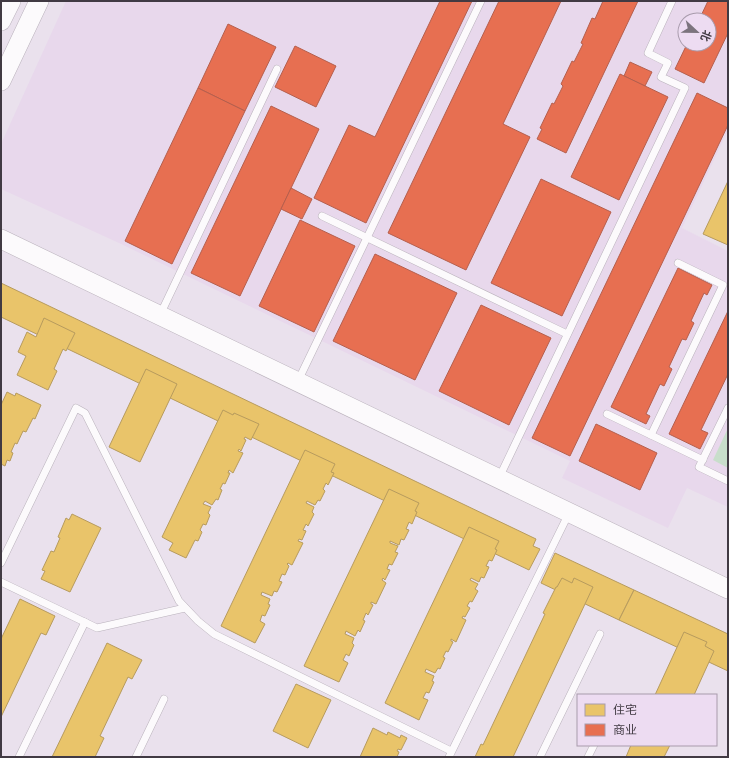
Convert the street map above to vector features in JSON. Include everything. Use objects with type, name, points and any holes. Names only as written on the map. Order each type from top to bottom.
[{"type":"street","points":[[1,21],[11,1]]},
{"type":"street","points":[[1,81],[39,1]]},
{"type":"street","points":[[1,239],[728,589]]},
{"type":"lane","points":[[298,382],[481,1]]},
{"type":"lane","points":[[498,479],[685,88],[661,77],[668,63],[648,53],[672,1]]},
{"type":"lane","points":[[160,316],[277,70]]},
{"type":"lane","points":[[322,216],[567,334]]},
{"type":"lane","points":[[651,435],[723,285],[678,263]]},
{"type":"lane","points":[[1,563],[76,408],[85,413],[179,601],[198,621],[214,634],[450,754],[569,513]]},
{"type":"lane","points":[[728,408],[699,467],[728,481]]},
{"type":"lane","points":[[607,414],[703,460]]},
{"type":"lane","points":[[1,582],[97,628],[185,608]]},
{"type":"lane","points":[[19,757],[85,622]]},
{"type":"lane","points":[[540,757],[600,634]]},
{"type":"lane","points":[[136,757],[164,699]]},
{"type":"lane","points":[[588,757],[594,746]]},
{"type":"shaded area","points":[[66,1],[728,1],[728,130],[682,228],[728,251],[728,507],[687,488],[668,528],[562,478],[570,461],[119,243],[1,189],[1,144]]},
{"type":"green space","points":[[728,428],[728,468],[713,460]]},
{"type":"building: 住宅","points":[[728,181],[728,245],[703,234]]},
{"type":"building: 住宅","points":[[1,283],[536,539],[533,546],[540,549],[529,570],[1,317]]},
{"type":"building: 住宅","points":[[44,318],[75,333],[66,351],[63,349],[54,369],[57,371],[48,390],[17,375],[26,356],[18,352],[27,332],[36,337]]},
{"type":"building: 住宅","points":[[146,369],[177,384],[140,462],[109,447]]},
{"type":"building: 住宅","points":[[7,392],[15,396],[16,393],[41,405],[35,419],[33,418],[26,432],[23,431],[17,444],[15,443],[11,452],[13,453],[10,461],[7,460],[5,466],[1,464],[1,405]]},
{"type":"building: 住宅","points":[[223,410],[259,424],[251,440],[245,437],[244,439],[246,440],[241,451],[239,449],[238,451],[243,453],[233,473],[229,470],[228,473],[230,473],[225,484],[223,483],[220,489],[222,490],[218,500],[216,499],[212,505],[205,501],[203,504],[211,507],[208,513],[210,515],[206,525],[203,524],[200,530],[202,532],[198,541],[195,540],[186,558],[169,550],[173,543],[162,537]]},
{"type":"building: 住宅","points":[[305,450],[335,464],[331,472],[334,473],[328,485],[326,483],[323,489],[325,491],[320,501],[318,500],[315,505],[307,501],[306,503],[314,507],[312,512],[314,514],[308,526],[306,524],[303,530],[306,531],[302,540],[299,539],[298,541],[303,543],[292,565],[288,563],[287,564],[289,566],[285,575],[282,574],[279,581],[282,582],[277,592],[274,591],[272,596],[262,592],[261,595],[270,599],[268,604],[270,605],[265,616],[262,615],[260,621],[265,624],[255,643],[221,626]]},
{"type":"building: 住宅","points":[[389,489],[419,503],[415,511],[417,512],[412,524],[409,522],[406,529],[409,530],[404,540],[401,539],[399,545],[390,541],[390,543],[398,546],[395,552],[398,553],[392,565],[389,564],[387,569],[390,570],[385,580],[383,578],[382,580],[386,583],[376,604],[371,602],[373,605],[368,615],[366,613],[363,620],[365,621],[360,632],[358,630],[355,636],[346,631],[345,634],[354,638],[352,643],[354,645],[349,656],[346,654],[343,660],[348,663],[339,682],[304,666]]},
{"type":"building: 住宅","points":[[72,514],[101,528],[70,592],[41,579],[45,571],[42,570],[51,551],[54,552],[60,538],[58,537],[66,518],[69,520]]},
{"type":"building: 住宅","points":[[469,527],[499,541],[495,549],[497,550],[492,561],[489,560],[486,566],[489,567],[484,578],[481,577],[479,582],[471,578],[470,580],[478,584],[475,589],[478,591],[472,602],[470,601],[467,606],[470,608],[465,617],[463,616],[462,618],[466,620],[456,642],[451,639],[453,642],[448,652],[446,651],[443,657],[445,658],[440,669],[438,668],[435,673],[426,669],[425,672],[434,676],[432,681],[434,682],[429,693],[426,692],[423,698],[428,700],[419,720],[385,703]]},
{"type":"building: 住宅","points":[[555,553],[634,590],[619,620],[541,583]]},
{"type":"building: 住宅","points":[[562,578],[572,583],[574,578],[593,587],[513,757],[475,757],[481,744],[483,745],[545,614],[543,613]]},
{"type":"building: 住宅","points":[[634,590],[728,634],[728,671],[619,620]]},
{"type":"building: 住宅","points":[[20,599],[55,616],[46,635],[41,633],[1,717],[1,639]]},
{"type":"building: 住宅","points":[[684,632],[707,642],[705,646],[714,651],[694,694],[655,694]]},
{"type":"building: 住宅","points":[[107,643],[142,660],[132,679],[128,677],[100,736],[104,738],[95,757],[52,757]]},
{"type":"building: 住宅","points":[[296,684],[331,700],[308,748],[273,731]]},
{"type":"building: 住宅","points":[[373,728],[387,735],[388,732],[400,738],[401,735],[407,738],[401,750],[398,749],[397,751],[399,752],[397,757],[360,757]]},
{"type":"building: 住宅","points":[[631,746],[670,746],[664,757],[626,757]]},
{"type":"building: 商业","points":[[440,1],[472,1],[366,223],[314,198],[349,125],[375,137]]},
{"type":"building: 商业","points":[[499,1],[561,1],[503,124],[530,137],[466,270],[388,233]]},
{"type":"building: 商业","points":[[603,1],[638,1],[566,153],[537,139],[542,129],[540,128],[552,103],[554,104],[563,86],[561,84],[572,61],[574,62],[583,44],[581,43],[592,18],[595,19]]},
{"type":"building: 商业","points":[[708,1],[728,1],[728,33],[704,83],[675,69],[683,52],[717,52],[717,12],[703,12]]},
{"type":"building: 商业","points":[[228,24],[276,47],[245,111],[198,88]]},
{"type":"building: 商业","points":[[295,46],[336,66],[316,107],[275,87]]},
{"type":"building: 商业","points":[[630,62],[652,72],[645,86],[624,76]]},
{"type":"building: 商业","points":[[620,74],[668,97],[619,200],[571,177]]},
{"type":"building: 商业","points":[[198,88],[245,111],[172,264],[125,241]]},
{"type":"building: 商业","points":[[697,93],[728,108],[728,125],[570,456],[532,438]]},
{"type":"building: 商业","points":[[271,106],[319,129],[240,296],[191,273]]},
{"type":"building: 商业","points":[[541,179],[611,212],[562,316],[491,283]]},
{"type":"building: 商业","points":[[291,188],[312,199],[302,219],[281,209]]},
{"type":"building: 商业","points":[[300,220],[355,246],[314,332],[259,306]]},
{"type":"building: 商业","points":[[375,254],[457,293],[415,380],[333,341]]},
{"type":"building: 商业","points":[[678,268],[712,285],[707,295],[704,293],[691,321],[694,323],[686,340],[682,339],[669,367],[672,369],[664,386],[660,384],[646,414],[650,416],[646,424],[611,407]]},
{"type":"building: 商业","points":[[481,305],[551,338],[509,425],[439,391]]},
{"type":"building: 商业","points":[[728,311],[728,374],[701,430],[708,433],[700,449],[669,434]]},
{"type":"building: 商业","points":[[596,424],[657,453],[640,490],[579,461]]}]
